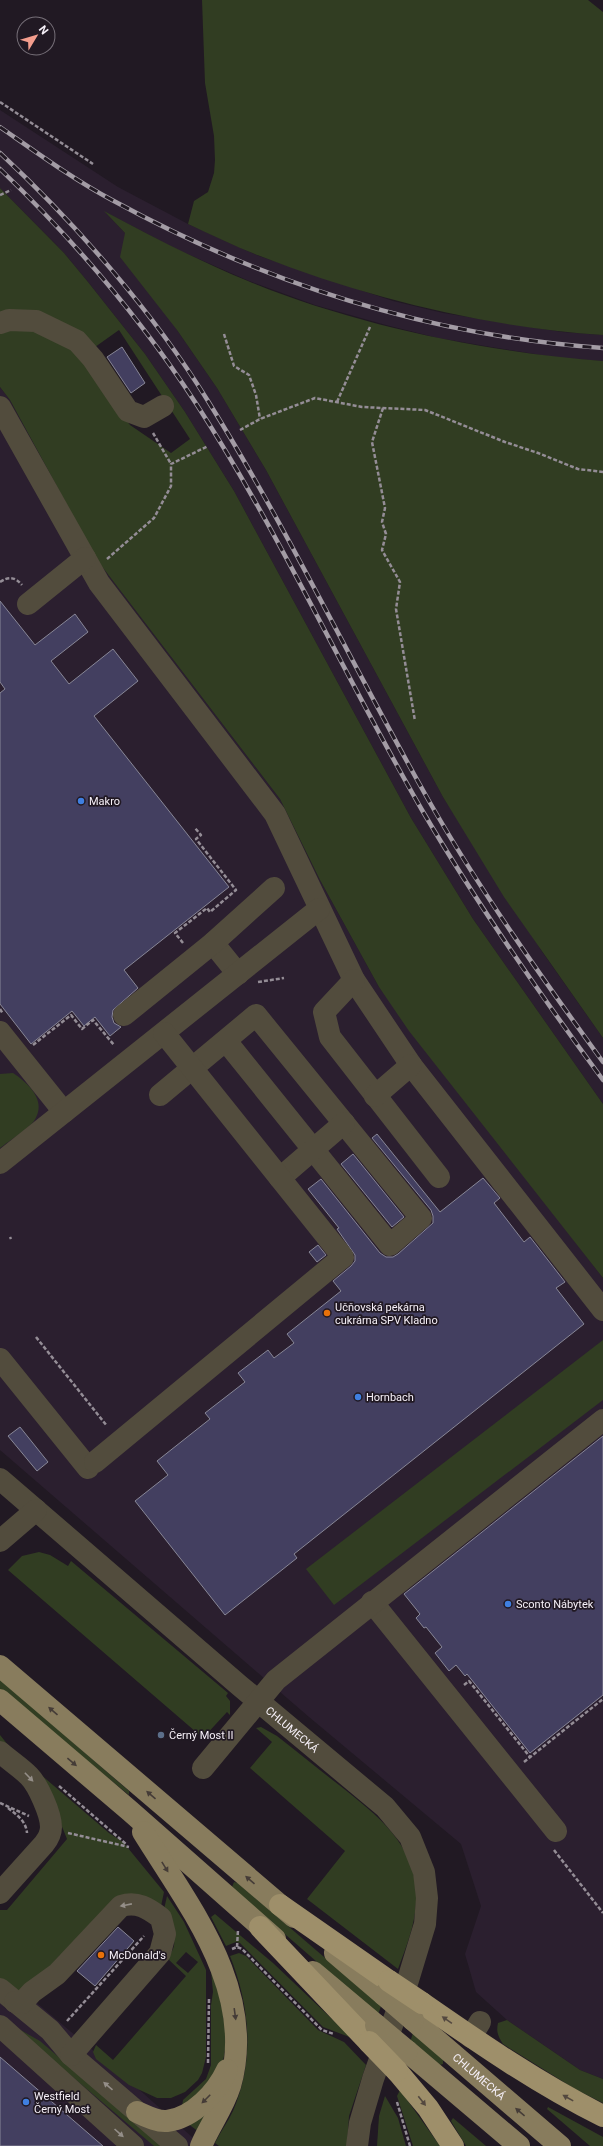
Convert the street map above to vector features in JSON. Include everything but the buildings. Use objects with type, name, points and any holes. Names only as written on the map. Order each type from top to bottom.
[{"type":"highway","points":[[280,1905],[418,2012],[476,2030],[549,2087],[603,2116]]},
{"type":"highway","points":[[260,1928],[373,2034],[397,2071],[428,2108],[453,2146]]},
{"type":"main road","points":[[0,1666],[280,1905]]},
{"type":"main road","points":[[0,1700],[130,1811],[260,1928]]},
{"type":"main road","points":[[130,1811],[194,1914],[217,1956],[230,1988],[236,2025],[234,2064],[227,2096],[201,2146]]},
{"type":"main road","name":"CHLUMECKÁ","points":[[418,2012],[560,2146]]},
{"type":"main road","points":[[373,2034],[407,2051],[519,2146]]},
{"type":"main road","points":[[137,2112],[148,2117],[166,2121],[179,2117],[193,2110],[212,2093],[225,2074],[236,2040]]},
{"type":"street","points":[[0,323],[9,320],[36,321],[77,341],[93,359],[128,411],[144,417],[163,406]]},
{"type":"street","points":[[0,407],[99,583],[275,814],[354,980],[411,1065],[603,1310]]},
{"type":"street","points":[[25,594],[85,558]]},
{"type":"street","points":[[124,1015],[214,943],[274,888]]},
{"type":"street","points":[[0,1163],[319,909]]},
{"type":"street","points":[[214,943],[238,974]]},
{"type":"street","points":[[354,980],[324,1012],[330,1037],[439,1176]]},
{"type":"street","points":[[160,1095],[256,1015],[421,1218],[390,1245],[226,1041]]},
{"type":"street","points":[[0,1032],[22,1048],[64,1112]]},
{"type":"street","points":[[0,1359],[92,1465],[343,1257],[164,1032]]},
{"type":"street","points":[[375,1096],[411,1065]]},
{"type":"street","points":[[280,1178],[344,1123]]},
{"type":"street","points":[[202,1768],[276,1680],[372,1602],[603,1420]]},
{"type":"street","name":"CHLUMECKÁ","points":[[0,1479],[258,1702],[385,1807],[410,1836],[424,1872],[427,1898],[425,1924],[360,2123],[357,2146]]},
{"type":"street","points":[[0,1541],[36,1510]]},
{"type":"street","points":[[372,1602],[556,1830]]},
{"type":"street","points":[[0,1654],[29,1690]]},
{"type":"street","points":[[0,1752],[36,1785],[50,1820],[49,1837],[10,1876],[0,1893]]},
{"type":"street","points":[[5,2001],[22,2003],[32,1992],[57,1974],[120,1906],[131,1904],[144,1906],[161,1918],[165,1934],[160,1953],[71,2054]]},
{"type":"street","points":[[5,2001],[50,2030],[71,2054],[177,2146]]},
{"type":"street","points":[[0,2026],[133,2146]]},
{"type":"street","points":[[0,2040],[84,2102]]},
{"type":"street","name":"CHLUMECKÁ","points":[[360,2123],[363,2146]]},
{"type":"path","points":[[0,102],[93,164]]},
{"type":"path","points":[[0,195],[11,190]]},
{"type":"path","points":[[337,402],[370,327]]},
{"type":"path","points":[[224,334],[234,366],[249,375],[256,395],[260,419]]},
{"type":"path","points":[[240,430],[260,419],[315,398],[362,407],[424,410],[504,442],[538,452],[578,469],[603,472]]},
{"type":"path","points":[[383,408],[372,442],[380,472],[385,508],[382,522],[386,534],[382,550],[400,582],[396,609],[415,721]]},
{"type":"path","points":[[99,583],[104,561],[154,518],[171,486],[170,464],[144,417]]},
{"type":"path","points":[[170,464],[208,446]]},
{"type":"path","points":[[0,582],[12,578],[25,594]]},
{"type":"path","points":[[184,945],[175,933],[207,908],[210,912],[236,890],[196,839],[201,835],[194,828]]},
{"type":"path","points":[[22,1048],[71,1015],[82,1029],[93,1020],[114,1045]]},
{"type":"path","points":[[36,1337],[107,1426]]},
{"type":"path","points":[[459,1690],[469,1681],[530,1757]]},
{"type":"path","points":[[520,1764],[603,1699]]},
{"type":"path","points":[[56,1783],[133,1851]]},
{"type":"path","points":[[0,1801],[22,1820],[26,1827],[28,1836]]},
{"type":"path","points":[[61,2027],[161,1918]]},
{"type":"path","points":[[228,1951],[236,1947],[242,1949],[322,2030],[335,2034]]},
{"type":"path","points":[[207,2069],[209,2050],[208,2010],[210,1991]]},
{"type":"path","points":[[396,2100],[410,2146]]},
{"type":"shaded area","points":[[0,110],[118,187],[188,224],[259,256],[393,301],[443,313],[562,332],[603,335],[603,361],[560,358],[438,338],[315,305],[249,281],[176,249],[105,212],[125,233],[177,330],[217,388],[266,470],[443,797],[543,953],[603,1038],[603,1104],[473,919],[411,818],[234,491],[185,412],[145,354],[88,282],[64,253],[0,188]]},
{"type":"shaded area","points":[[0,387],[10,400],[97,560],[280,799],[320,880],[379,987],[603,1278],[603,2079],[580,2070],[507,2020],[476,1992],[465,1954],[481,1906],[461,1844],[309,1717],[0,1450]]},
{"type":"shaded area","points":[[0,1972],[134,2085],[202,2146],[0,2146]]},
{"type":"green space","points":[[202,0],[588,0],[603,12],[603,335],[559,331],[472,318],[428,309],[386,298],[301,271],[260,256],[188,224],[194,201],[208,192],[214,173],[215,160],[214,136],[205,83]]},
{"type":"green space","points":[[0,188],[64,253],[88,282],[145,354],[185,412],[234,491],[411,818],[473,919],[603,1104],[603,1278],[409,1031],[379,987],[320,880],[280,799],[97,560],[10,400],[0,387]],"holes":[[[119,330],[190,439],[171,453],[130,425],[81,357]]]},
{"type":"green space","points":[[104,211],[211,265],[290,297],[333,311],[377,324],[468,344],[559,357],[603,361],[603,1038],[504,897],[443,797],[266,470],[217,388],[177,330],[120,257],[125,233]]},
{"type":"green space","points":[[13,1073],[25,1082],[34,1093],[39,1106],[38,1114],[27,1128],[0,1148],[0,1074]]},
{"type":"green space","points":[[603,1340],[603,1400],[334,1605],[306,1569]]},
{"type":"green space","points":[[39,1552],[50,1555],[68,1566],[71,1561],[228,1693],[226,1696],[230,1701],[230,1715],[227,1712],[203,1738],[8,1570],[22,1556]]},
{"type":"green space","points":[[0,1679],[129,1791],[129,1795],[0,1690]]},
{"type":"green space","points":[[261,1727],[277,1736],[368,1808],[393,1834],[403,1849],[411,1864],[415,1882],[416,1902],[412,1928],[398,1969],[307,1899],[345,1851],[250,1768],[272,1742],[256,1728]]},
{"type":"green space","points":[[0,1735],[12,1750],[109,1833],[123,1842],[164,1892],[160,1911],[148,1902],[71,1952],[60,1955],[27,1992],[15,1994],[0,1982],[0,1910],[7,1910],[67,1839],[44,1782],[0,1744]]},
{"type":"green space","points":[[234,1882],[238,1883],[381,2006],[378,2015],[234,1890],[232,1887]]},
{"type":"green space","points":[[167,1896],[184,1922],[206,1970],[206,2057],[202,2073],[198,2080],[185,2092],[171,2098],[157,2098],[129,2085],[96,2059],[93,2052],[96,2045],[113,2060],[186,1976],[167,1958],[172,1951],[174,1941],[165,1921],[164,1915]],"holes":[[[186,1952],[198,1962],[188,1973],[176,1963]]]},
{"type":"green space","points":[[215,1914],[273,1963],[352,2038],[323,2027],[240,1943],[236,1942],[226,1946],[211,1917]]},
{"type":"green space","points":[[239,1953],[246,1956],[318,2030],[344,2042],[366,2065],[349,2116],[347,2146],[219,2146],[215,2143],[233,2111],[245,2072],[247,2053],[246,2014],[237,1975],[230,1956]]},
{"type":"green space","points":[[211,1971],[219,1996],[225,2025],[224,2054],[221,2067],[215,2078],[203,2090],[182,2106],[183,2100],[206,2079],[211,2065],[211,2005],[213,1992]]},
{"type":"green space","points":[[507,2020],[580,2070],[603,2079],[603,2103],[575,2089],[503,2044],[498,2034],[497,2026],[498,2023]]},
{"type":"green space","points":[[10,2024],[40,2041],[162,2146],[154,2146]]},
{"type":"green space","points":[[413,2033],[443,2059],[443,2064],[440,2065],[410,2042]]},
{"type":"green space","points":[[400,2090],[440,2146],[413,2146],[397,2096]]},
{"type":"green space","points":[[385,2096],[398,2118],[406,2146],[377,2146],[379,2116]]},
{"type":"green space","points":[[210,2105],[199,2132],[187,2123]]},
{"type":"green space","points":[[548,2107],[603,2137],[603,2146],[590,2146],[547,2109]]},
{"type":"green space","points":[[453,2118],[486,2146],[466,2146],[451,2121]]},
{"type":"railway","points":[[0,127],[41,156],[112,200],[170,230],[289,280],[350,301],[412,318],[538,342],[603,348]]},
{"type":"railway","points":[[0,153],[57,210],[112,271],[163,335],[208,401],[238,450],[294,550],[401,751],[449,835],[491,901],[557,999],[603,1062]]},
{"type":"railway","points":[[0,169],[54,224],[105,281],[130,311],[197,405],[257,504],[394,760],[464,880],[509,948],[603,1080]]},
{"type":"place","name":"Makro","points":[[81,801]]},
{"type":"place","name":"Učňovská pekárna cukrárna SPV Kladno","points":[[327,1313]]},
{"type":"place","name":"Hornbach","points":[[358,1397]]},
{"type":"place","name":"Sconto Nábytek","points":[[508,1604]]},
{"type":"place","name":"Černý Most II","points":[[161,1735]]},
{"type":"place","name":"McDonald's","points":[[101,1955]]},
{"type":"place","name":"Westfield Černý Most","points":[[26,2102]]}]
